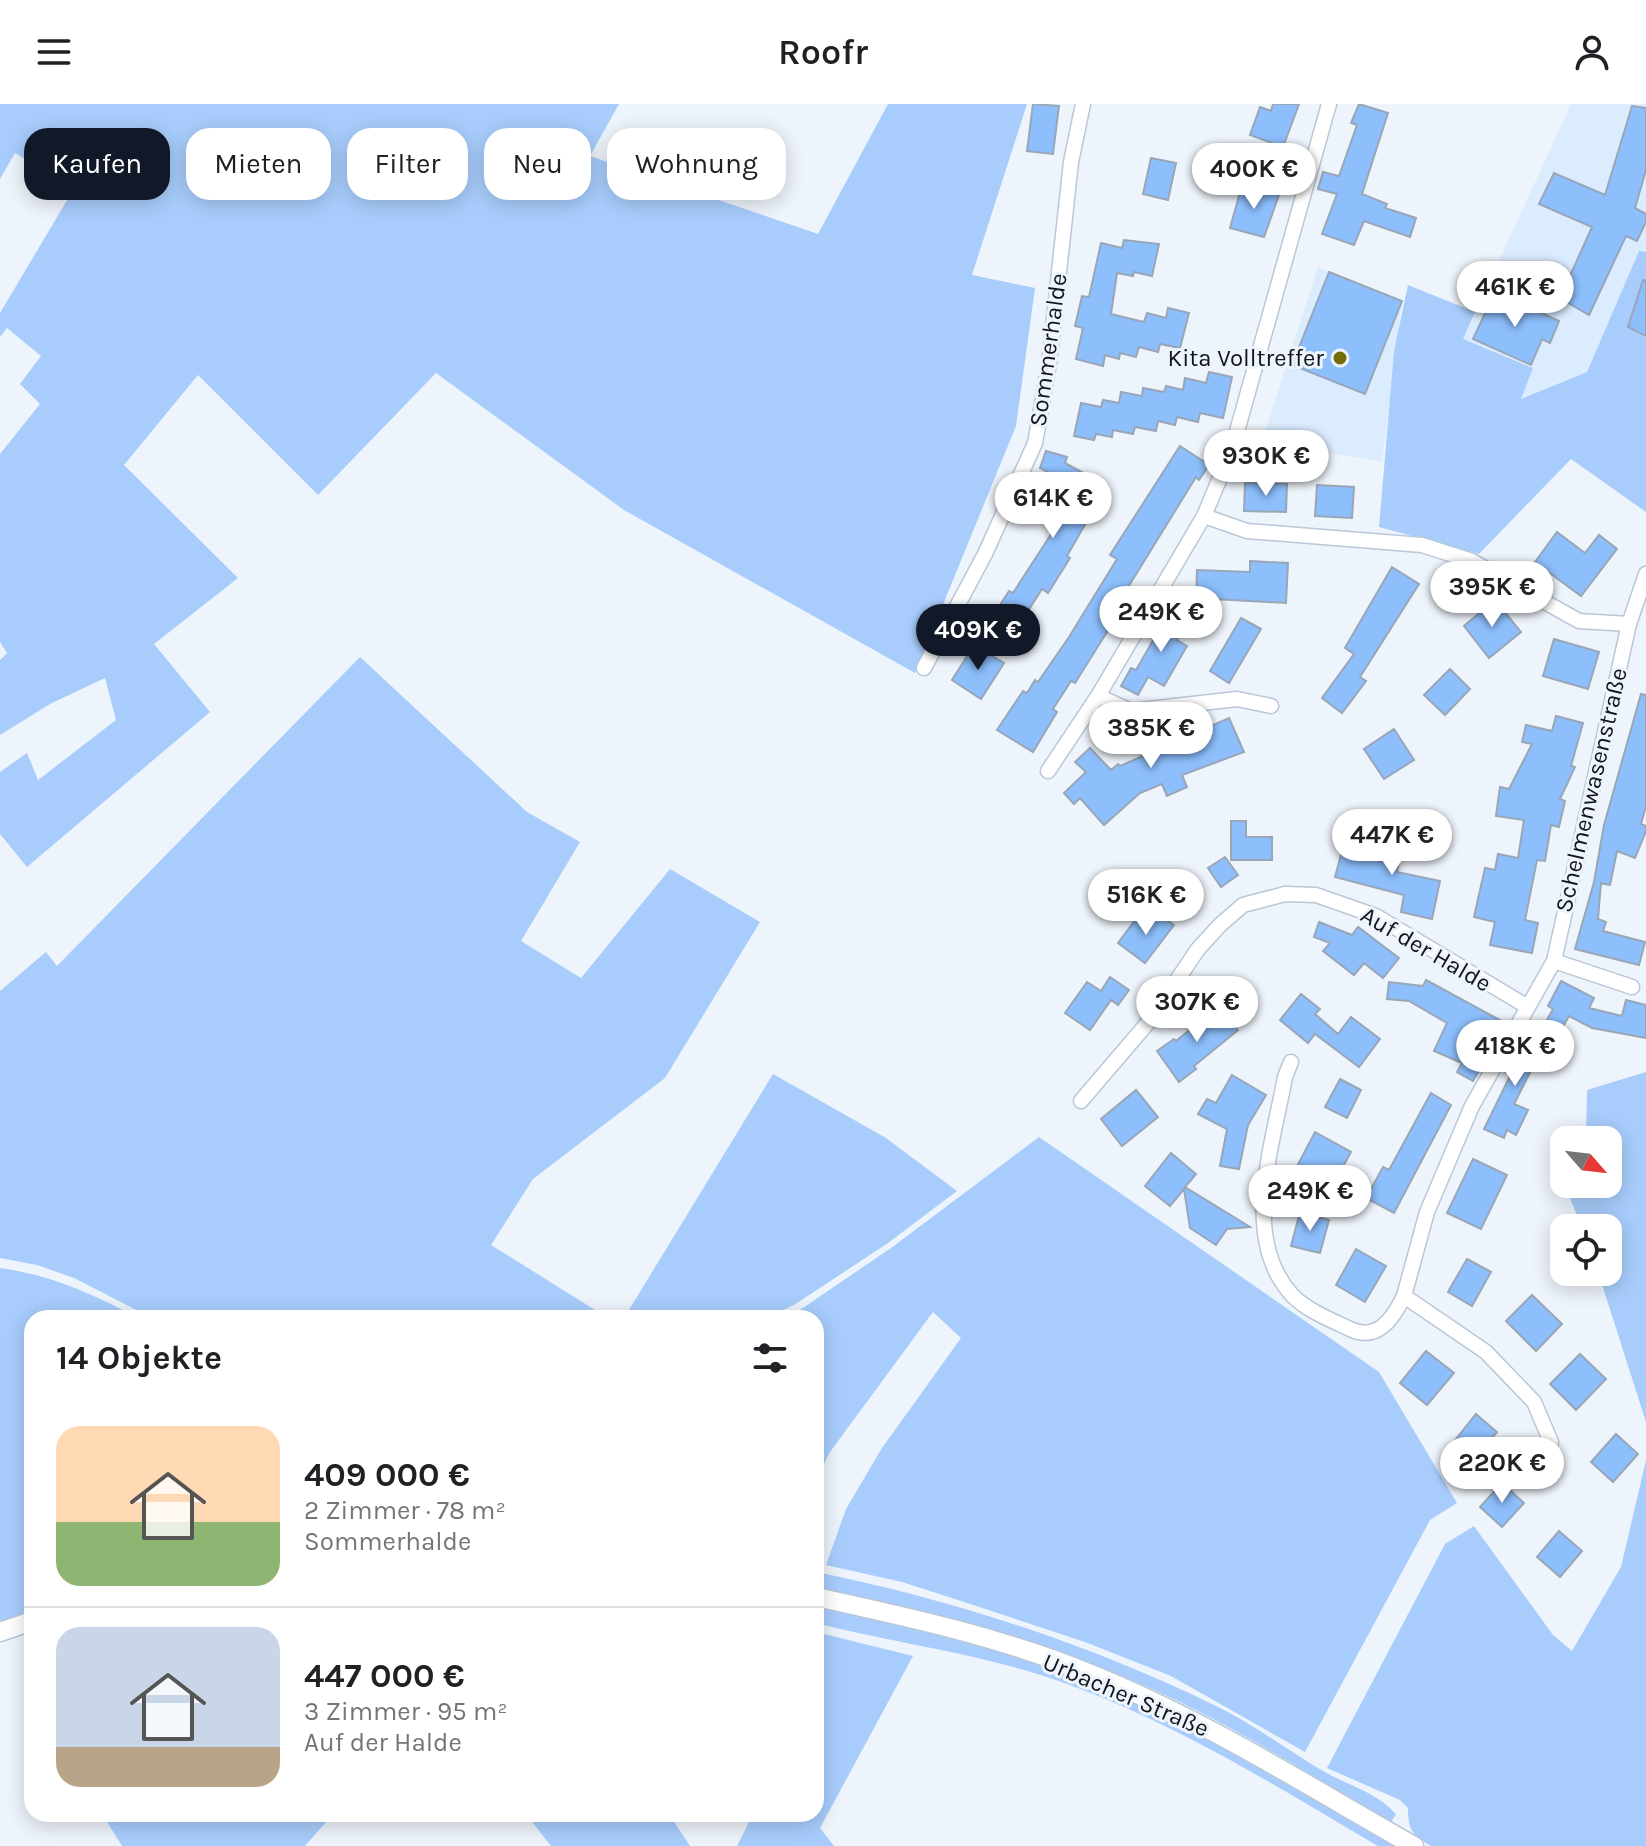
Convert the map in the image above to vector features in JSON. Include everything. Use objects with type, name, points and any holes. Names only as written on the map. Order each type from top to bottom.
[{"type":"street","name":"Sommerhalde","points":[[924,668],[985,554],[1035,443],[1049,364],[1071,162],[1083,104]]},
{"type":"street","points":[[1048,771],[1098,696],[1204,516],[1242,424],[1290,238],[1329,104]]},
{"type":"street","points":[[1204,516],[1247,531],[1422,545],[1472,561],[1579,621],[1629,624]]},
{"type":"street","name":"Schelmenwasenstraße","points":[[1404,1296],[1427,1212],[1472,1106],[1554,961],[1629,624],[1646,574]]},
{"type":"street","points":[[1098,696],[1131,711],[1237,699],[1271,706]]},
{"type":"street","name":"Auf der Halde","points":[[1081,1101],[1151,1019],[1198,949],[1220,925],[1243,905],[1285,894],[1316,895],[1376,916],[1528,1007]]},
{"type":"street","points":[[1554,961],[1632,987]]},
{"type":"street","points":[[1291,1062],[1285,1077],[1262,1216],[1270,1261],[1293,1296],[1360,1334],[1378,1331],[1395,1315],[1404,1296],[1486,1352],[1534,1402],[1551,1442],[1543,1472]]},
{"type":"street","name":"Urbacher Straße","points":[[824,1599],[965,1633],[1085,1671],[1272,1762],[1414,1846]]},
{"type":"street","points":[[0,1632],[24,1624]]},
{"type":"shaded area","points":[[0,104],[619,104],[591,154],[591,128],[484,128],[484,200],[591,200],[591,156],[607,162],[607,200],[719,200],[818,234],[888,104],[1027,104],[972,275],[1035,288],[1016,426],[915,673],[624,510],[436,373],[318,495],[198,375],[124,465],[238,578],[154,644],[210,712],[27,867],[0,834],[0,772],[27,753],[38,780],[116,720],[105,678],[50,704],[0,735],[0,660],[7,653],[0,642],[0,454],[40,404],[20,384],[41,356],[7,328],[0,337],[0,313],[67,200],[170,200],[170,128],[24,128],[24,159],[15,153],[0,179]]},
{"type":"shaded area","points":[[1571,104],[1646,104],[1646,252],[1639,252],[1587,372],[1520,400],[1533,367],[1463,339]]},
{"type":"shaded area","points":[[1639,251],[1646,252],[1646,512],[1571,459],[1479,554],[1379,527],[1394,351],[1408,285],[1475,312],[1463,339],[1533,368],[1521,399],[1587,372]]},
{"type":"shaded area","name":"Kita Volltreffer","points":[[1318,267],[1402,301],[1382,462],[1262,441]]},
{"type":"shaded area","points":[[360,657],[527,812],[580,842],[521,941],[581,978],[670,869],[760,922],[665,1078],[533,1179],[491,1245],[595,1310],[136,1310],[74,1278],[37,1265],[0,1258],[0,991],[46,952],[57,966]]},
{"type":"shaded area","points":[[1646,1072],[1646,1422],[1602,1286],[1622,1286],[1622,1214],[1576,1214],[1570,1198],[1622,1198],[1622,1126],[1586,1126],[1587,1090]]},
{"type":"shaded area","points":[[773,1074],[886,1138],[957,1191],[888,1243],[783,1310],[629,1310]]},
{"type":"shaded area","points":[[1039,1137],[1379,1372],[1457,1503],[1430,1520],[1305,1752],[1171,1676],[1085,1642],[902,1582],[826,1565],[846,1509],[882,1448],[961,1338],[933,1312],[824,1464],[824,1310],[800,1310],[891,1248]]},
{"type":"shaded area","points":[[0,1268],[37,1275],[122,1310],[24,1310],[24,1616],[0,1624]]},
{"type":"shaded area","points":[[1646,1460],[1646,1846],[1431,1846],[1412,1831],[1408,1808],[1400,1800],[1327,1768],[1445,1544],[1474,1526],[1553,1635],[1572,1651],[1621,1567]]},
{"type":"shaded area","points":[[824,1574],[968,1610],[1118,1662],[1228,1712],[1323,1771],[1371,1795],[1396,1814],[1391,1822],[1234,1730],[1136,1682],[1002,1633],[910,1608],[824,1590]]},
{"type":"shaded area","points":[[824,1609],[964,1640],[1012,1654],[1112,1692],[1208,1739],[1394,1846],[1378,1846],[1206,1747],[1071,1685],[998,1663],[824,1625]]},
{"type":"shaded area","points":[[824,1634],[913,1656],[824,1821]]},
{"type":"shaded area","points":[[107,1822],[326,1822],[305,1846],[122,1846]]},
{"type":"shaded area","points":[[532,1822],[674,1822],[690,1846],[551,1846]]},
{"type":"shaded area","points":[[749,1822],[823,1822],[820,1828],[834,1846],[737,1846]]},
{"type":"building","points":[[1033,104],[1059,106],[1053,154],[1027,151]]},
{"type":"building","points":[[1273,104],[1299,104],[1283,147],[1250,135],[1260,107],[1271,111]]},
{"type":"building","points":[[1359,104],[1388,113],[1362,194],[1387,204],[1385,208],[1416,218],[1410,237],[1364,221],[1354,245],[1322,234],[1337,194],[1318,189],[1323,172],[1339,176],[1357,125],[1351,123]]},
{"type":"building","points":[[1632,106],[1646,108],[1646,170],[1635,208],[1646,214],[1646,222],[1637,241],[1626,236],[1589,315],[1560,298],[1592,227],[1539,204],[1554,173],[1605,195]]},
{"type":"building","points":[[1151,158],[1176,163],[1168,200],[1143,194]]},
{"type":"building","points":[[1242,185],[1279,195],[1264,237],[1230,228]]},
{"type":"building","points":[[1124,240],[1159,244],[1152,276],[1134,272],[1133,276],[1117,273],[1111,314],[1144,322],[1147,313],[1166,318],[1168,308],[1189,313],[1180,348],[1160,344],[1158,352],[1139,347],[1136,357],[1120,353],[1119,359],[1105,355],[1103,366],[1076,359],[1083,328],[1075,326],[1082,296],[1089,297],[1101,243],[1122,248]]},
{"type":"building","points":[[1329,272],[1402,301],[1365,394],[1292,365]]},
{"type":"building","points":[[1643,280],[1646,281],[1646,336],[1628,327]]},
{"type":"building","points":[[1495,292],[1559,321],[1550,343],[1542,339],[1531,365],[1473,339]]},
{"type":"building","points":[[1209,372],[1232,377],[1223,418],[1200,413],[1198,422],[1177,417],[1175,425],[1158,421],[1156,431],[1135,427],[1133,434],[1113,430],[1112,437],[1096,434],[1094,440],[1074,436],[1081,403],[1101,407],[1103,400],[1119,403],[1121,392],[1142,396],[1143,388],[1164,392],[1166,386],[1183,390],[1185,378],[1206,383]]},
{"type":"building","points":[[1180,446],[1209,465],[1199,480],[1196,477],[1122,597],[1127,600],[1075,683],[1071,681],[1053,709],[1057,712],[1033,752],[997,730],[1023,691],[1027,693],[1035,680],[1038,682],[1069,637],[1117,559],[1110,555]]},
{"type":"building","points":[[1046,451],[1067,457],[1065,463],[1107,486],[1048,593],[1042,589],[1014,633],[991,619],[1009,591],[1013,593],[1057,525],[1048,520],[1069,483],[1040,468]]},
{"type":"building","points":[[1245,483],[1287,484],[1286,512],[1244,511]]},
{"type":"building","points":[[1317,485],[1354,487],[1352,518],[1315,516]]},
{"type":"building","points":[[1557,532],[1585,553],[1599,535],[1617,549],[1581,596],[1535,562]]},
{"type":"building","points":[[1250,561],[1288,563],[1286,603],[1196,598],[1197,570],[1250,572]]},
{"type":"building","points":[[1392,567],[1419,584],[1360,677],[1366,681],[1342,713],[1322,698],[1354,654],[1345,648]]},
{"type":"building","points":[[1495,600],[1521,632],[1489,658],[1464,626]]},
{"type":"building","points":[[1181,603],[1194,611],[1177,640],[1187,646],[1164,686],[1148,677],[1138,695],[1121,686],[1131,668],[1136,670],[1159,630],[1163,632]]},
{"type":"building","points":[[1241,618],[1261,629],[1229,683],[1210,671]]},
{"type":"building","points":[[1554,639],[1599,652],[1588,689],[1543,676]]},
{"type":"building","points":[[974,645],[1004,663],[981,699],[952,680]]},
{"type":"building","points":[[1450,669],[1470,689],[1445,715],[1424,695]]},
{"type":"building","points":[[1641,694],[1646,695],[1646,806],[1641,824],[1646,826],[1646,831],[1635,858],[1617,851],[1610,885],[1601,883],[1598,919],[1606,922],[1603,931],[1645,942],[1639,965],[1575,949],[1594,882],[1604,825]]},
{"type":"building","points":[[1556,716],[1583,723],[1571,766],[1575,767],[1560,799],[1565,801],[1559,827],[1551,825],[1545,861],[1537,860],[1525,920],[1538,923],[1532,953],[1490,945],[1495,922],[1474,917],[1485,868],[1495,870],[1498,854],[1518,858],[1524,820],[1496,816],[1500,787],[1509,789],[1532,744],[1522,742],[1526,725],[1552,731]]},
{"type":"building","points":[[1229,718],[1244,752],[1182,775],[1187,787],[1167,796],[1162,784],[1140,793],[1104,825],[1080,798],[1074,804],[1064,793],[1086,772],[1075,762],[1090,748],[1111,770],[1118,764],[1120,766]]},
{"type":"building","points":[[1394,729],[1414,760],[1384,779],[1364,749]]},
{"type":"building","points":[[1231,821],[1246,821],[1246,837],[1272,837],[1272,860],[1231,860]]},
{"type":"building","points":[[1392,824],[1406,827],[1397,872],[1440,881],[1432,919],[1401,912],[1404,895],[1335,877],[1342,851],[1384,862]]},
{"type":"building","points":[[1225,857],[1238,875],[1221,887],[1208,868]]},
{"type":"building","points":[[1157,913],[1174,925],[1145,963],[1118,943],[1136,919],[1147,927]]},
{"type":"building","points":[[1319,922],[1352,935],[1358,927],[1399,958],[1383,978],[1364,963],[1354,975],[1323,951],[1330,943],[1314,937]]},
{"type":"building","points":[[1110,977],[1129,990],[1118,1005],[1111,1000],[1090,1030],[1065,1013],[1087,982],[1101,991]]},
{"type":"building","points":[[1426,980],[1507,1024],[1473,1081],[1457,1072],[1462,1063],[1434,1051],[1447,1023],[1409,1001],[1387,999],[1389,982],[1423,986]]},
{"type":"building","points":[[1561,981],[1594,998],[1589,1008],[1622,1016],[1626,1000],[1646,1005],[1646,1038],[1592,1028],[1569,1016],[1557,1037],[1542,1029],[1553,1009],[1548,1006]]},
{"type":"building","points":[[1301,994],[1320,1009],[1315,1014],[1338,1034],[1351,1017],[1380,1039],[1359,1067],[1315,1034],[1308,1043],[1280,1020]]},
{"type":"building","points":[[1219,1006],[1238,1030],[1179,1082],[1157,1051],[1174,1039],[1176,1041]]},
{"type":"building","points":[[1528,1032],[1546,1041],[1514,1104],[1528,1110],[1516,1135],[1507,1130],[1504,1138],[1484,1129],[1511,1074],[1504,1071]]},
{"type":"building","points":[[1232,1075],[1266,1095],[1248,1125],[1239,1169],[1220,1166],[1227,1129],[1198,1114],[1207,1099],[1216,1103]]},
{"type":"building","points":[[1340,1079],[1361,1090],[1347,1118],[1325,1107]]},
{"type":"building","points":[[1136,1090],[1158,1117],[1122,1146],[1101,1119]]},
{"type":"building","points":[[1431,1093],[1451,1105],[1394,1213],[1366,1198],[1383,1167],[1389,1170]]},
{"type":"building","points":[[1315,1132],[1351,1152],[1331,1189],[1295,1170]]},
{"type":"building","points":[[1171,1153],[1196,1174],[1185,1187],[1250,1227],[1227,1229],[1216,1245],[1190,1228],[1184,1189],[1170,1206],[1145,1186]]},
{"type":"building","points":[[1473,1159],[1507,1175],[1481,1229],[1447,1213]]},
{"type":"building","points":[[1300,1212],[1329,1220],[1320,1253],[1291,1246]]},
{"type":"building","points":[[1356,1249],[1386,1266],[1365,1302],[1336,1285]]},
{"type":"building","points":[[1467,1259],[1491,1272],[1472,1306],[1448,1292]]},
{"type":"building","points":[[1532,1295],[1562,1324],[1536,1351],[1506,1321]]},
{"type":"building","points":[[1426,1351],[1454,1373],[1427,1405],[1400,1383]]},
{"type":"building","points":[[1580,1354],[1606,1379],[1576,1410],[1550,1384]]},
{"type":"building","points":[[1476,1414],[1497,1432],[1469,1466],[1448,1449]]},
{"type":"building","points":[[1616,1434],[1638,1454],[1613,1482],[1591,1462]]},
{"type":"building","points":[[1502,1483],[1524,1503],[1502,1527],[1480,1507]]},
{"type":"building","points":[[1559,1531],[1582,1551],[1560,1577],[1537,1557]]},
{"type":"place","name":"Kita Volltreffer","points":[[1340,358]]}]
